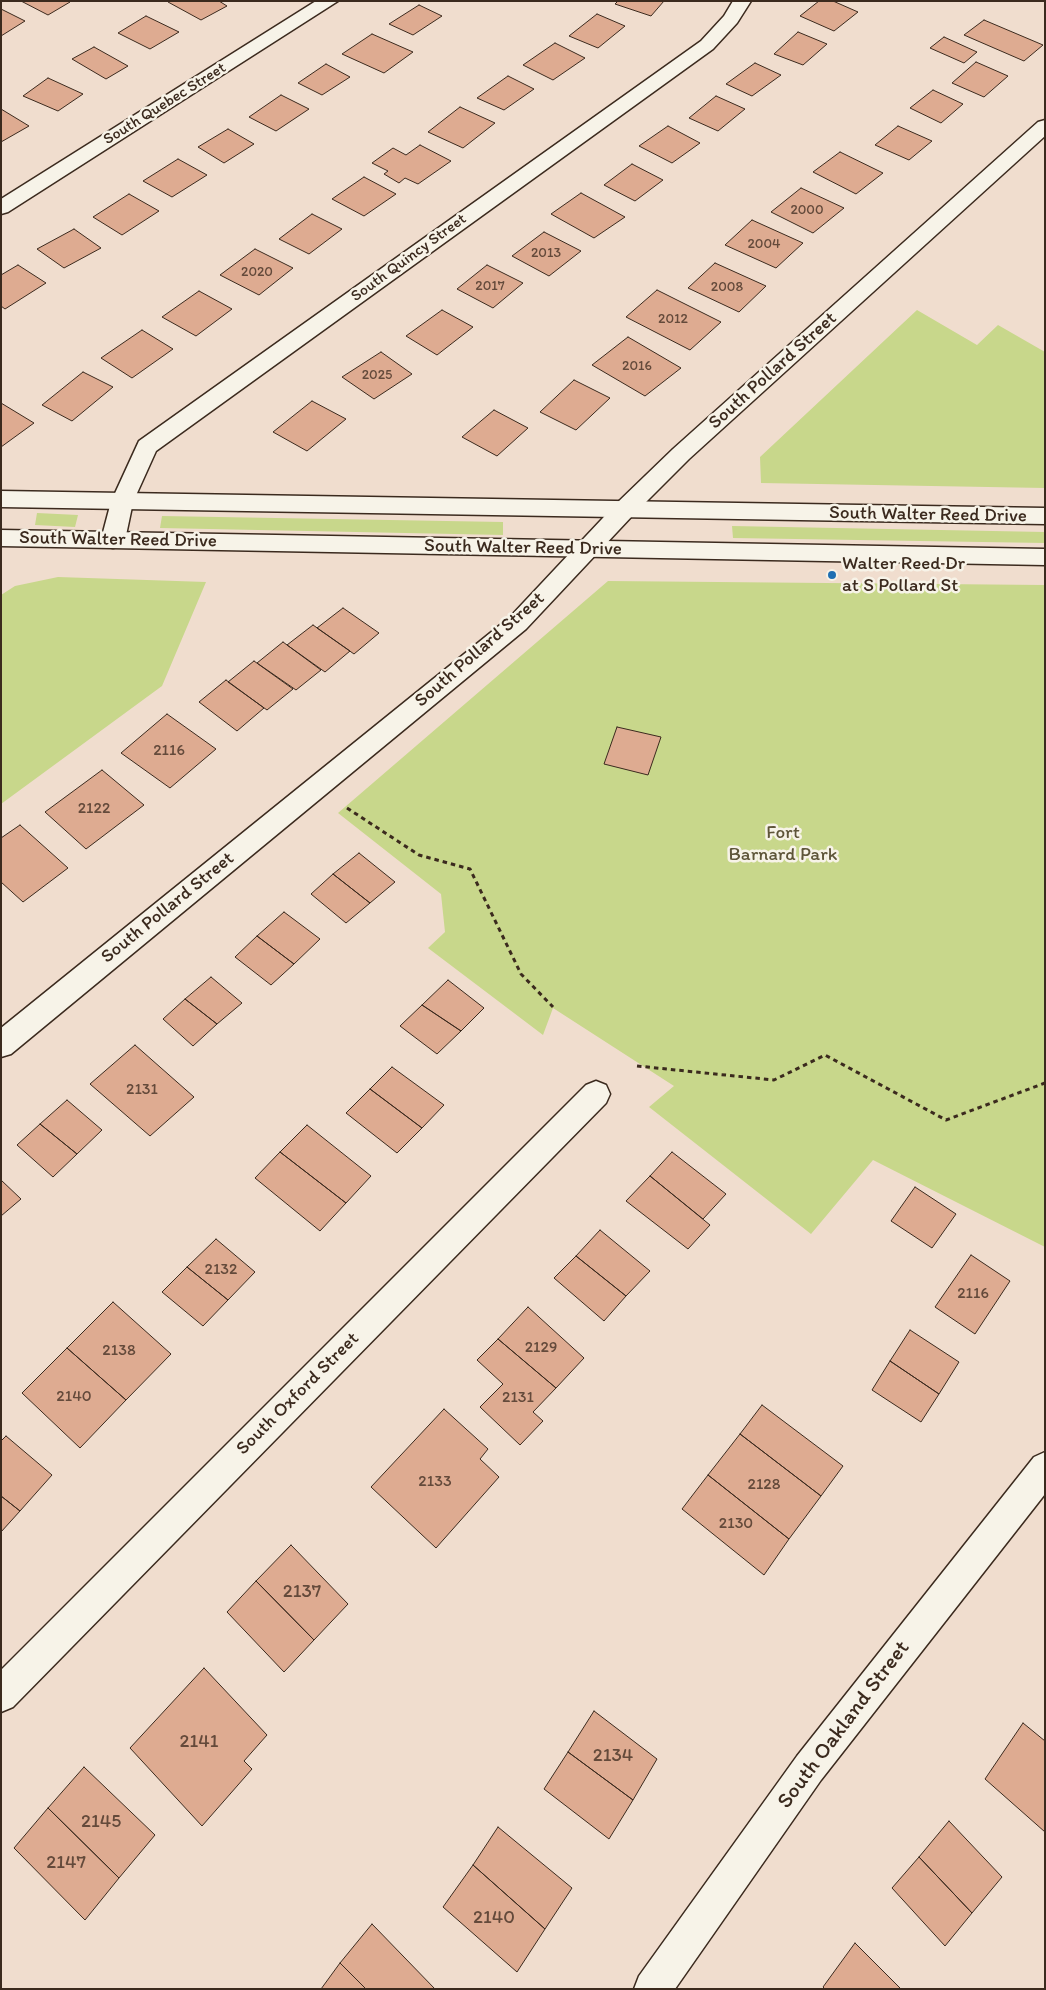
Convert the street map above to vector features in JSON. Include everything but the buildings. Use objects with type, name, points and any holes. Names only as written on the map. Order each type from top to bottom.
[{"type":"street","name":"South Quebec Street","points":[[1,208],[329,1]]},
{"type":"street","name":"South Quincy Street","points":[[113,540],[122,502],[147,446],[707,45],[731,19],[742,1]]},
{"type":"street","name":"South Pollard Street","points":[[1,1045],[518,623],[625,509],[688,448],[1045,126]]},
{"type":"street","name":"South Walter Reed Drive","points":[[1,499],[1045,516]]},
{"type":"street","name":"South Walter Reed Drive","points":[[1,538],[1045,557]]},
{"type":"street","name":"South Oxford Street","points":[[1,1695],[596,1094]]},
{"type":"street","name":"South Oakland Street","points":[[652,1989],[809,1768],[1045,1468]]},
{"type":"path","points":[[345,806],[419,855],[470,869],[521,974],[553,1007]]},
{"type":"path","points":[[637,1066],[774,1080],[826,1055],[946,1120],[1045,1083]]},
{"type":"green space","points":[[917,310],[977,345],[998,325],[1045,352],[1045,488],[761,483],[760,457]]},
{"type":"green space","points":[[37,513],[78,515],[75,527],[35,525]]},
{"type":"green space","points":[[162,516],[503,522],[503,535],[160,528]]},
{"type":"green space","points":[[732,526],[1045,532],[1045,543],[733,538]]},
{"type":"green space","points":[[58,577],[206,582],[162,686],[1,804],[1,595],[15,586]]},
{"type":"green space","name":"Fort Barnard Park","points":[[608,581],[1045,585],[1045,1247],[873,1160],[811,1234],[649,1107],[674,1086],[553,1008],[543,1035],[428,948],[445,932],[441,894],[338,813]]},
{"type":"place","name":"Walter Reed Dr at S Pollard St","points":[[832,575]]}]
